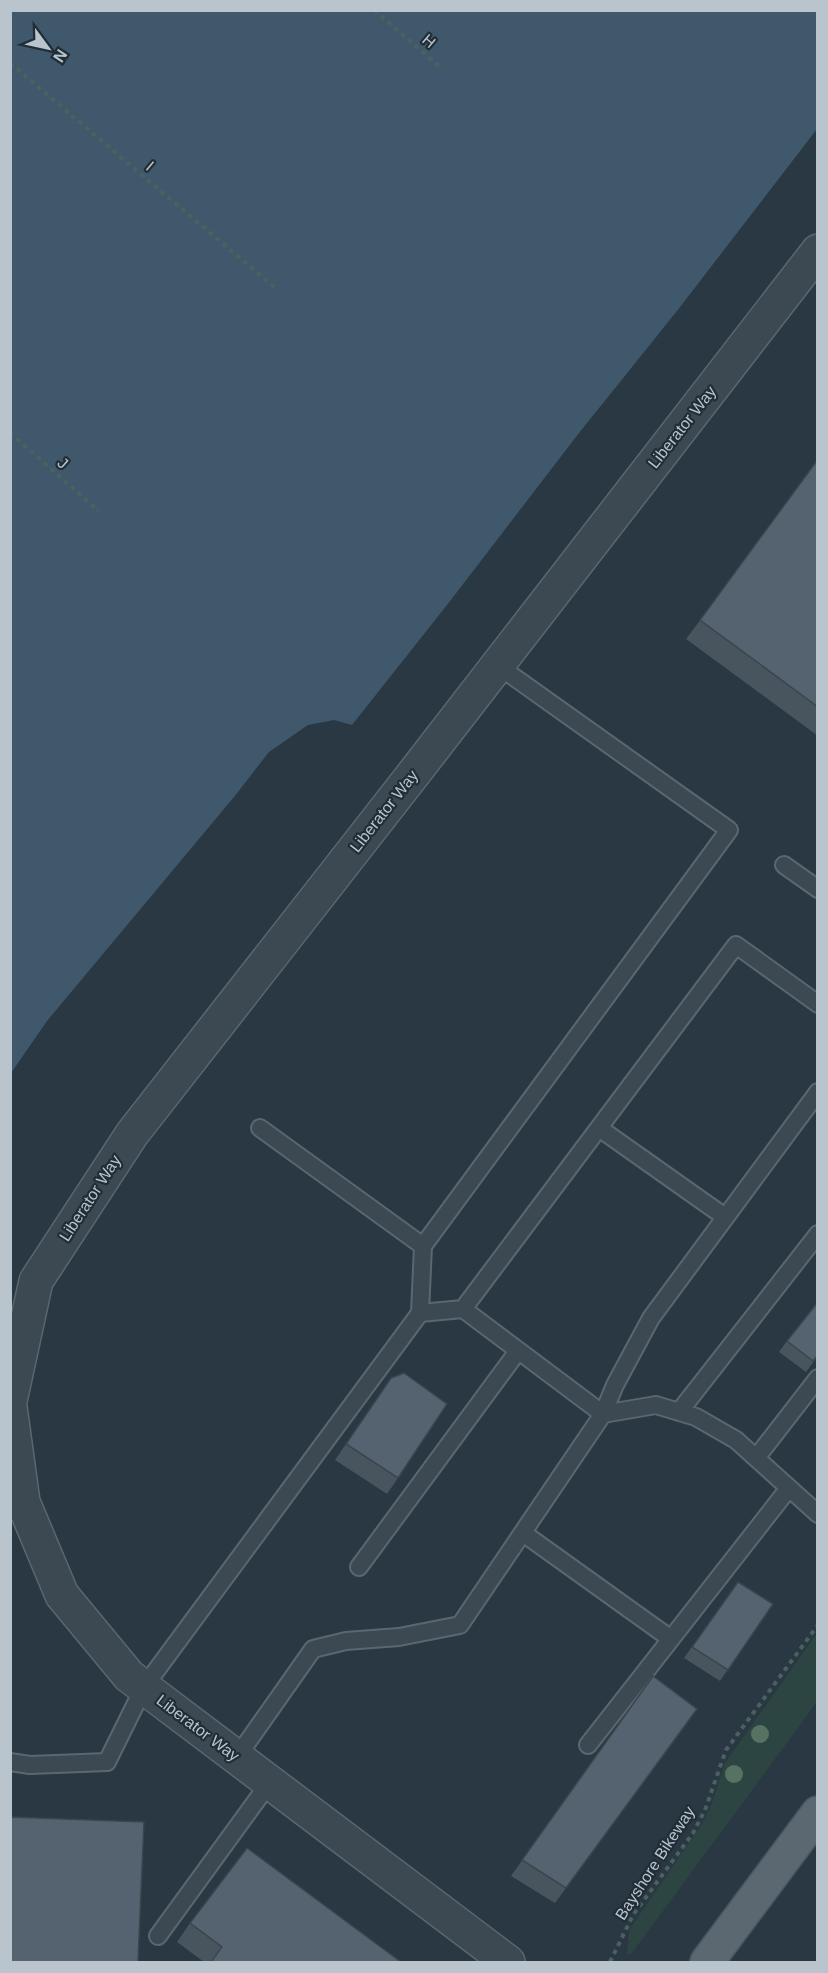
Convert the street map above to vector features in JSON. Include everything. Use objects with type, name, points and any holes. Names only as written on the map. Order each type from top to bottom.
[{"type":"main road","points":[[707,1962],[818,1813]]},
{"type":"street","name":"Liberator Way","points":[[10,1401],[36,1281],[132,1134],[818,251]]},
{"type":"street","name":"Liberator Way","points":[[10,1407],[23,1502],[62,1595],[129,1676],[508,1962]]},
{"type":"lane","points":[[10,1762],[30,1765],[107,1762],[144,1687],[420,1313],[423,1246],[729,830],[497,665]]},
{"type":"lane","points":[[784,865],[818,889]]},
{"type":"lane","points":[[463,1309],[736,945],[818,1004]]},
{"type":"lane","points":[[237,1757],[314,1649],[346,1641],[399,1637],[460,1625],[603,1414],[615,1385],[651,1318],[818,1092]]},
{"type":"lane","points":[[260,1128],[423,1246]]},
{"type":"lane","points":[[599,1128],[725,1217]]},
{"type":"lane","points":[[679,1412],[818,1234]]},
{"type":"lane","points":[[420,1313],[463,1309],[603,1414],[656,1405],[696,1417],[736,1440],[818,1514]]},
{"type":"lane","points":[[359,1567],[518,1351]]},
{"type":"lane","points":[[756,1458],[818,1378]]},
{"type":"lane","points":[[588,1744],[789,1488]]},
{"type":"lane","points":[[523,1533],[671,1640]]},
{"type":"lane","points":[[158,1936],[270,1782]]},
{"type":"path","name":"H","points":[[374,10],[441,67]]},
{"type":"path","name":"I","points":[[10,63],[274,286]]},
{"type":"path","name":"J","points":[[10,433],[99,511]]},
{"type":"path","name":"Bayshore Bikeway","points":[[609,1962],[633,1915],[693,1833],[705,1810],[726,1750],[818,1626]]},
{"type":"green space","points":[[817,1633],[817,1702],[632,1953],[627,1954],[629,1930],[702,1824],[712,1803],[725,1763]]},
{"type":"water","points":[[11,11],[817,11],[817,137],[324,776],[11,1191]]},
{"type":"pier","points":[[817,129],[818,142],[326,778],[10,1194],[11,1073],[47,1021],[269,752],[308,725],[334,720],[352,725]]},
{"type":"building","points":[[816,462],[818,463],[818,707],[700,620]]},
{"type":"building","points":[[818,1302],[818,1355],[813,1361],[787,1341]]},
{"type":"building","points":[[404,1373],[447,1404],[398,1478],[346,1444],[391,1378]]},
{"type":"building","points":[[738,1582],[773,1604],[728,1670],[692,1647]]},
{"type":"building","points":[[653,1676],[697,1709],[566,1888],[522,1860]]},
{"type":"building","points":[[10,1817],[144,1822],[138,1962],[10,1962]]},
{"type":"building","points":[[247,1848],[401,1962],[211,1962],[222,1947],[190,1923]]}]
